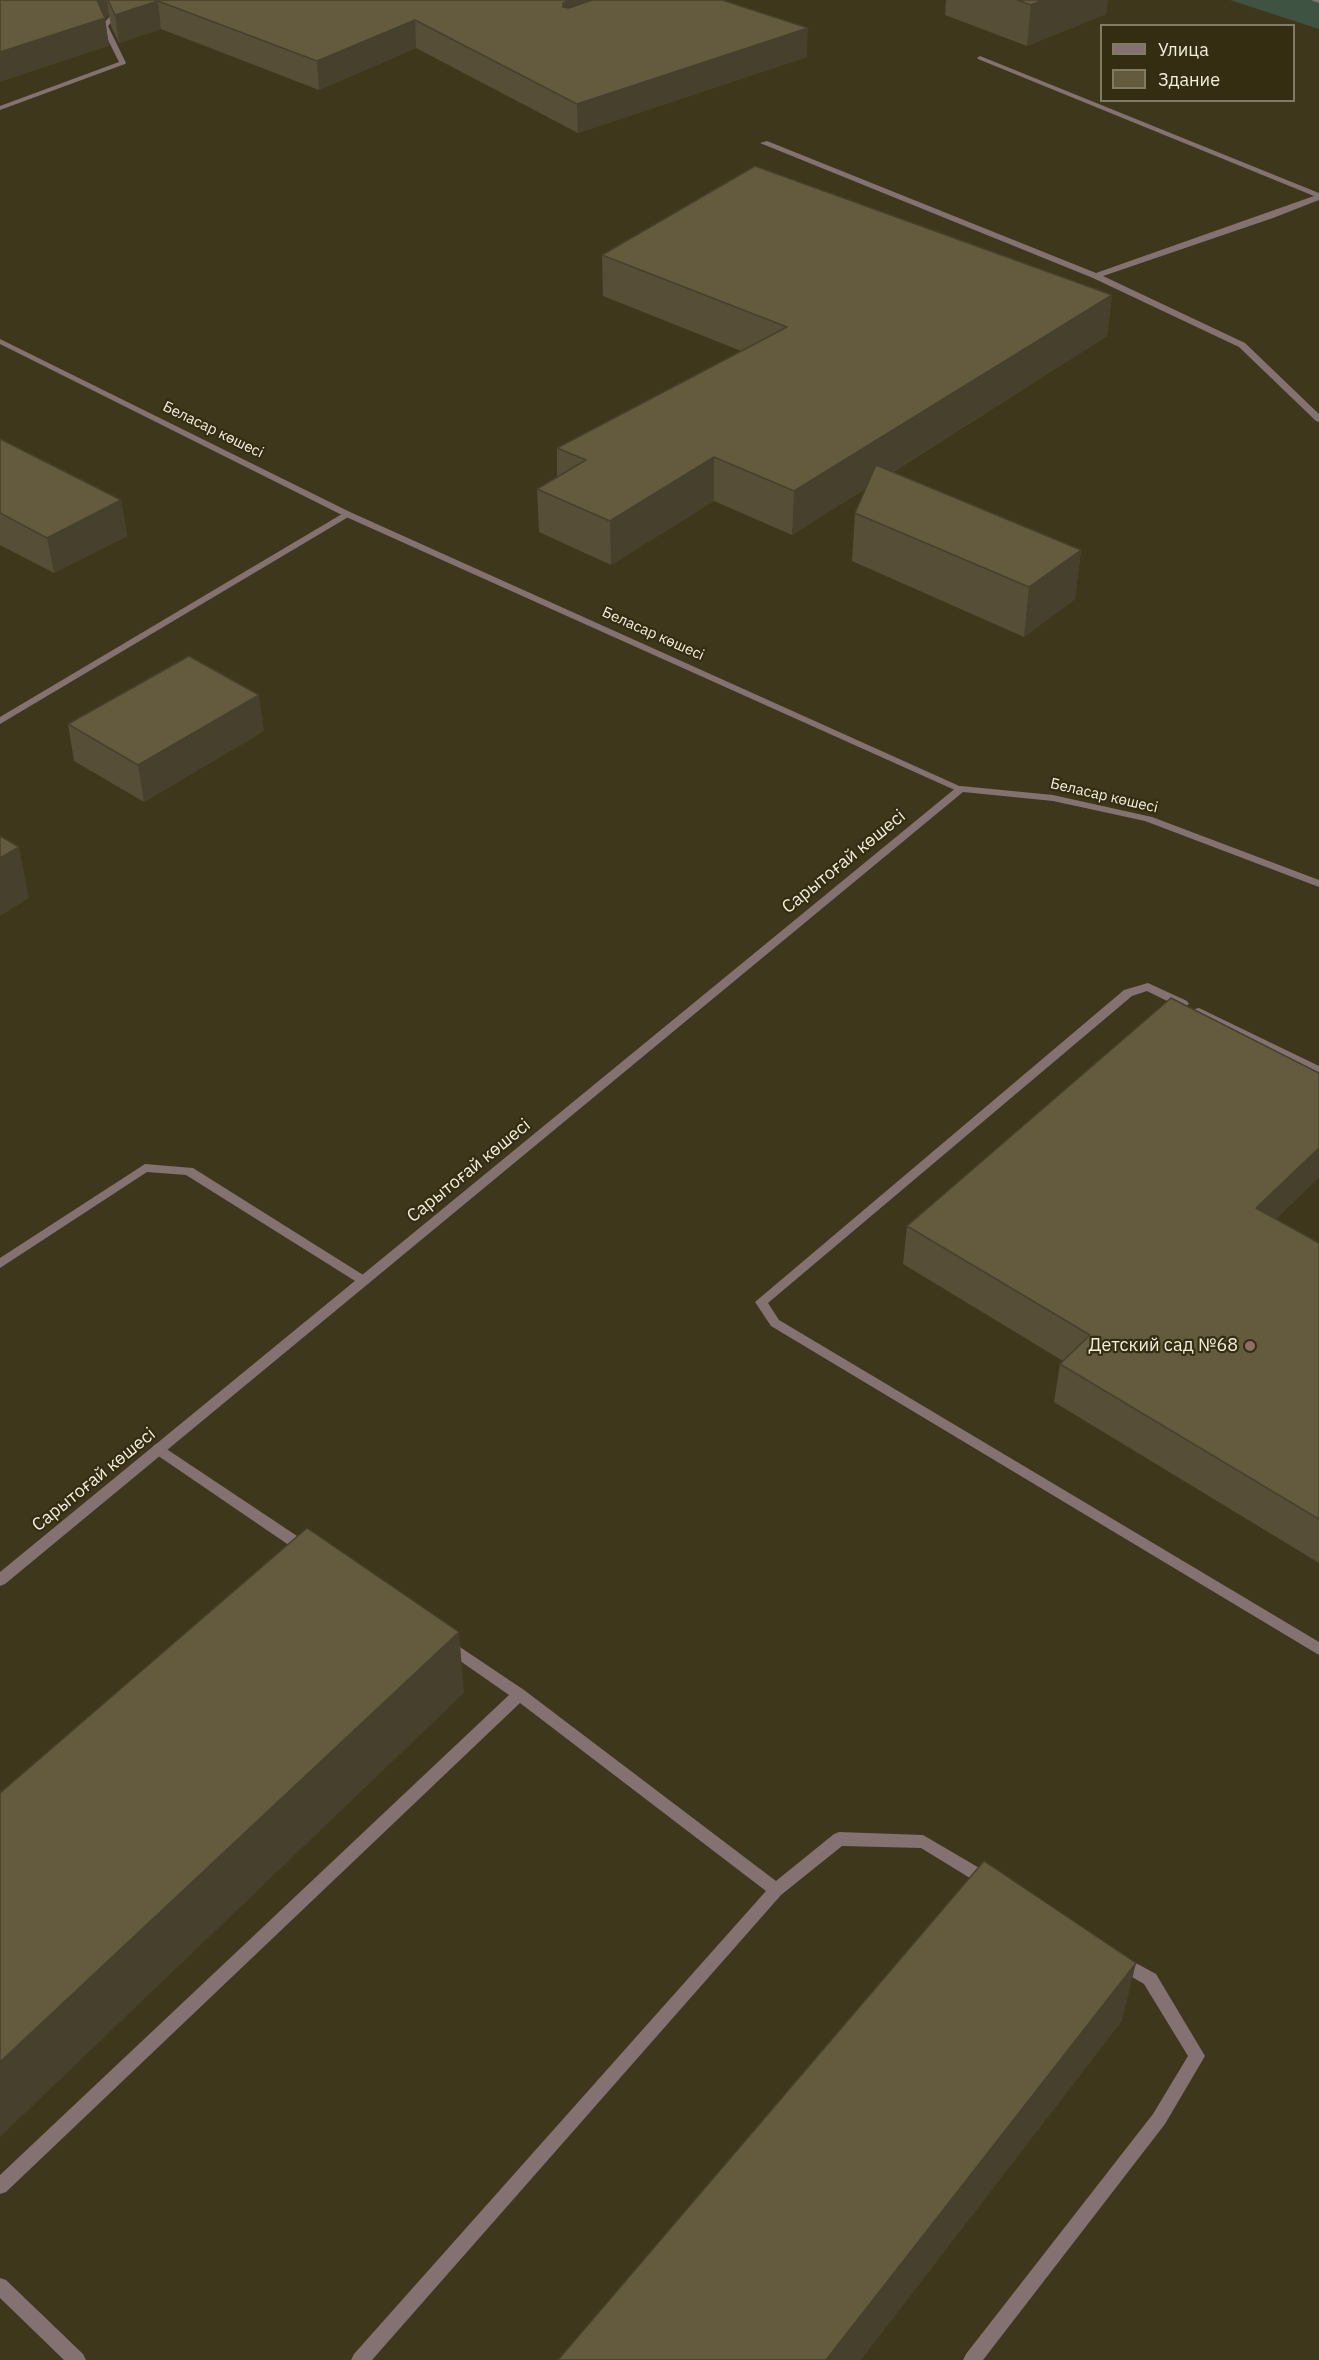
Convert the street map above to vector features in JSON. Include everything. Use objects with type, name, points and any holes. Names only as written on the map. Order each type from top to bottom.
[{"type":"street","points":[[0,108],[123,63],[104,26],[129,0]]},
{"type":"street","points":[[980,58],[1319,196]]},
{"type":"street","points":[[764,143],[1096,276],[1242,345],[1319,419]]},
{"type":"street","points":[[1096,276],[1270,216],[1319,196]]},
{"type":"street","name":"Беласар көшесі","points":[[0,341],[347,513],[961,789],[1053,798],[1148,819],[1319,884]]},
{"type":"street","points":[[0,721],[347,513]]},
{"type":"street","name":"Сарытоғай көшесі","points":[[0,1580],[961,789]]},
{"type":"street","points":[[1319,1071],[1148,987],[1128,993],[761,1302],[776,1323],[1319,1649]]},
{"type":"street","points":[[0,1264],[145,1168],[189,1171],[364,1281]]},
{"type":"street","points":[[159,1449],[315,1555]]},
{"type":"street","points":[[431,1634],[519,1694],[776,1890]]},
{"type":"street","points":[[0,2186],[519,1694]]},
{"type":"street","points":[[360,2360],[776,1890],[839,1839],[923,1842],[1002,1890]]},
{"type":"street","points":[[972,2360],[1159,2119],[1197,2056],[1150,1979],[1110,1956]]},
{"type":"street","points":[[0,2286],[77,2360]]},
{"type":"green space","points":[[1230,0],[1319,0],[1319,29]]},
{"type":"building","points":[[0,0],[97,0],[105,18],[0,52]]},
{"type":"building","points":[[108,0],[570,0],[563,3],[563,7],[569,8],[592,0],[722,0],[808,28],[577,104],[415,20],[317,61],[158,1],[115,15]]},
{"type":"building","points":[[1017,0],[1043,0],[1031,5]]},
{"type":"building","points":[[755,166],[1112,295],[794,491],[714,457],[610,521],[537,489],[586,460],[557,448],[787,327],[602,255]]},
{"type":"building","points":[[0,439],[121,500],[47,538],[0,513]]},
{"type":"building","points":[[876,465],[1081,550],[1029,587],[855,513]]},
{"type":"building","points":[[189,656],[259,695],[138,765],[68,724]]},
{"type":"building","points":[[0,836],[19,847],[0,858]]},
{"type":"building","points":[[1171,998],[1319,1073],[1319,1148],[1256,1208],[1319,1243],[1319,1519],[1060,1364],[1090,1335],[907,1226]]},
{"type":"building","points":[[307,1528],[459,1632],[0,2062],[0,1793]]},
{"type":"building","points":[[984,1861],[1136,1963],[826,2360],[558,2360]]},
{"type":"place","name":"Детский сад №68","points":[[1250,1346]]}]
